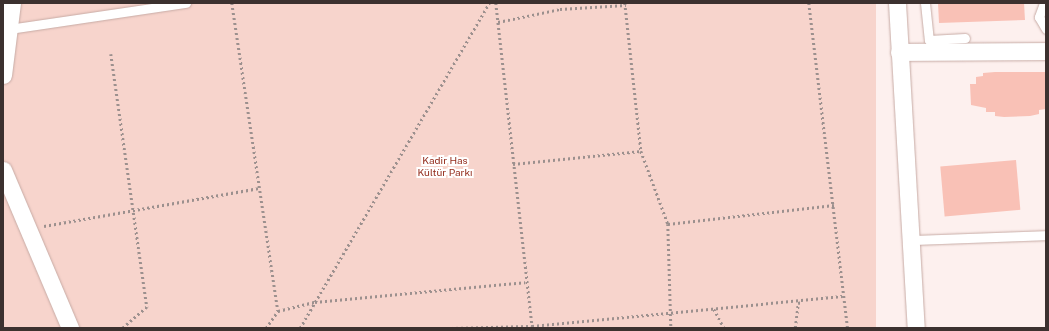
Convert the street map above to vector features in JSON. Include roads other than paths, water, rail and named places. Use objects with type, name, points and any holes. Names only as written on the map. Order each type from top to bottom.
[{"type":"street","points":[[3,75],[12,3]]},
{"type":"street","points":[[897,3],[916,328]]},
{"type":"street","points":[[899,52],[1046,51]]},
{"type":"street","points":[[3,170],[70,328]]},
{"type":"lane","points":[[9,29],[186,3]]},
{"type":"lane","points":[[925,3],[929,40],[965,38]]},
{"type":"lane","points":[[1044,3],[1039,17],[1046,29]]},
{"type":"lane","points":[[911,240],[1046,235]]},
{"type":"park label","name":"Kadir Has Kültür Parkı","points":[[445,166]]}]
